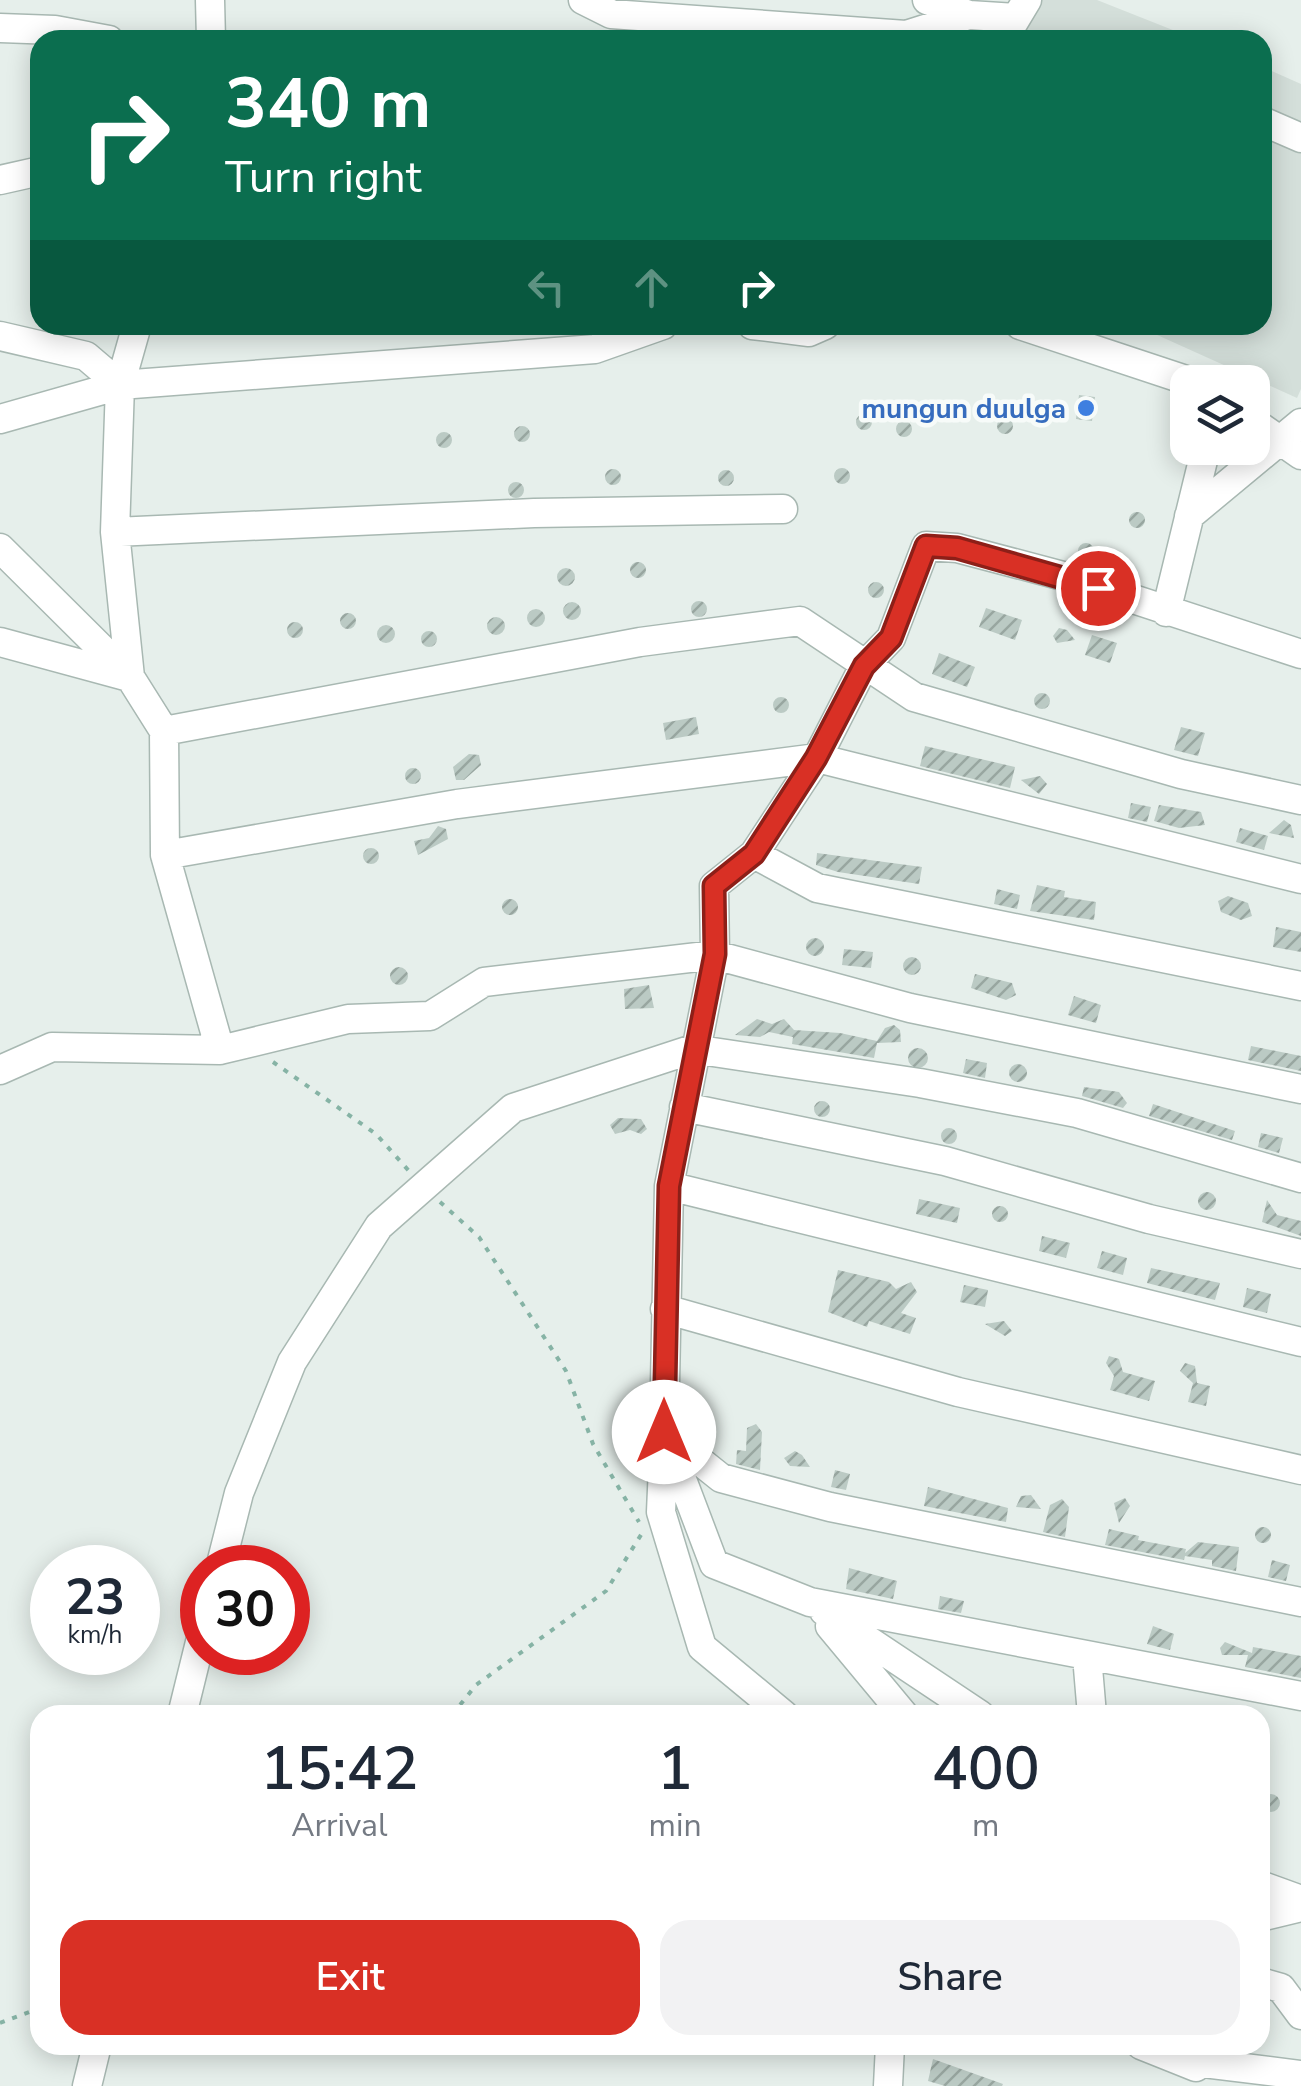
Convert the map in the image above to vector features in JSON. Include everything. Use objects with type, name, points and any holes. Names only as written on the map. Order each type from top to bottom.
[{"type":"street","points":[[210,0],[211,30]]},
{"type":"street","points":[[583,0],[611,14],[826,30]]},
{"type":"street","points":[[928,0],[969,16],[1016,19]]},
{"type":"street","points":[[925,30],[969,16]]},
{"type":"street","points":[[0,28],[55,30]]},
{"type":"street","points":[[1272,125],[1301,138]]},
{"type":"street","points":[[0,180],[30,173]]},
{"type":"street","points":[[130,677],[115,532],[120,385],[135,335]]},
{"type":"street","points":[[0,420],[120,385],[595,349],[635,335]]},
{"type":"street","points":[[1050,335],[1170,375]]},
{"type":"street","points":[[0,336],[86,356],[120,385]]},
{"type":"street","points":[[1189,516],[1289,449],[1301,422]]},
{"type":"street","points":[[1166,612],[1202,465]]},
{"type":"street","points":[[115,532],[534,513],[783,509]]},
{"type":"street","points":[[772,1705],[702,1647],[661,1512],[669,1186],[693,1049],[715,954],[714,886],[754,854],[816,758],[864,666],[891,638],[926,546],[957,548],[1064,576],[1301,654]]},
{"type":"street","points":[[0,548],[130,677],[164,731],[165,855],[232,1047]]},
{"type":"street","points":[[164,731],[640,642],[800,621],[914,698],[1181,774],[1301,800]]},
{"type":"street","points":[[0,642],[130,677]]},
{"type":"street","points":[[165,855],[457,804],[816,758],[1301,879]]},
{"type":"street","points":[[754,854],[817,888],[1301,986]]},
{"type":"street","points":[[0,1070],[52,1047],[232,1047],[348,1019],[430,1016],[484,982],[715,954],[910,1008],[1301,1089]]},
{"type":"street","points":[[226,1545],[239,1493],[292,1362],[379,1226],[513,1108],[693,1049],[920,1083],[1077,1113],[1301,1178]]},
{"type":"street","points":[[684,1108],[946,1161],[1149,1219],[1301,1254]]},
{"type":"street","points":[[669,1186],[1301,1342]]},
{"type":"street","points":[[665,1309],[958,1392],[1301,1470]]},
{"type":"street","points":[[664,1432],[721,1478],[867,1514],[1301,1602]]},
{"type":"street","points":[[664,1432],[714,1564],[810,1602],[1301,1696]]},
{"type":"street","points":[[810,1602],[896,1705]]},
{"type":"street","points":[[810,1602],[965,1705]]},
{"type":"street","points":[[1088,1656],[1091,1705]]},
{"type":"street","points":[[184,1705],[192,1675]]},
{"type":"street","points":[[1270,1889],[1301,1903]]},
{"type":"street","points":[[1270,1914],[1301,1903]]},
{"type":"street","points":[[1270,1985],[1281,1988],[1301,2015]]},
{"type":"street","points":[[87,2086],[95,2055]]},
{"type":"street","points":[[888,2086],[890,2055]]},
{"type":"street","points":[[1166,2055],[1243,2086]]},
{"type":"street","points":[[1179,2060],[1301,2075]]},
{"type":"path","points":[[232,1047],[298,1076],[376,1134],[424,1187],[479,1238],[566,1371],[593,1444],[644,1530],[649,1548]]},
{"type":"path","points":[[460,1705],[476,1686],[606,1590],[644,1530]]},
{"type":"path","points":[[0,2024],[30,2012]]},
{"type":"shaded area","points":[[1036,0],[1097,0],[1173,30],[1022,30]]},
{"type":"shaded area","points":[[1272,71],[1301,84],[1301,389],[1297,398],[1270,386],[1270,365],[1224,365],[1157,335],[1272,335]]},
{"type":"building","name":"mungun duulga","points":[[1079,395],[1095,397],[1092,421],[1076,419]]},
{"type":"building","points":[[864,414],[872,422],[864,430],[856,422]]},
{"type":"building","points":[[1005,418],[1013,426],[1005,434],[997,426]]},
{"type":"building","points":[[904,421],[912,429],[904,437],[896,429]]},
{"type":"building","points":[[522,426],[530,434],[522,442],[514,434]]},
{"type":"building","points":[[444,432],[452,440],[444,448],[436,440]]},
{"type":"building","points":[[842,468],[850,476],[842,484],[834,476]]},
{"type":"building","points":[[613,469],[621,477],[613,485],[605,477]]},
{"type":"building","points":[[726,470],[734,478],[726,486],[718,478]]},
{"type":"building","points":[[516,482],[524,490],[516,498],[508,490]]},
{"type":"building","points":[[1137,512],[1145,520],[1137,528],[1129,520]]},
{"type":"building","points":[[1086,543],[1094,551],[1086,559],[1078,551]]},
{"type":"building","points":[[638,562],[646,570],[638,578],[630,570]]},
{"type":"building","points":[[566,568],[575,577],[566,586],[557,577]]},
{"type":"building","points":[[876,582],[884,590],[876,598],[868,590]]},
{"type":"building","points":[[699,601],[707,609],[699,617],[691,609]]},
{"type":"building","points":[[572,602],[581,611],[572,620],[563,611]]},
{"type":"building","points":[[986,608],[1022,620],[1015,640],[979,627]]},
{"type":"building","points":[[536,609],[545,618],[536,627],[527,618]]},
{"type":"building","points":[[348,613],[356,621],[348,629],[340,621]]},
{"type":"building","points":[[496,617],[505,626],[496,635],[487,626]]},
{"type":"building","points":[[295,622],[303,630],[295,638],[287,630]]},
{"type":"building","points":[[386,625],[395,634],[386,643],[377,634]]},
{"type":"building","points":[[1059,628],[1067,630],[1075,640],[1057,643],[1053,636]]},
{"type":"building","points":[[429,631],[437,639],[429,647],[421,639]]},
{"type":"building","points":[[1092,635],[1117,643],[1110,663],[1085,655]]},
{"type":"building","points":[[939,653],[975,667],[967,687],[932,674]]},
{"type":"building","points":[[1042,693],[1050,701],[1042,709],[1034,701]]},
{"type":"building","points":[[781,697],[789,705],[781,713],[773,705]]},
{"type":"building","points":[[696,717],[699,734],[666,740],[663,723]]},
{"type":"building","points":[[1181,727],[1205,733],[1198,756],[1174,750]]},
{"type":"building","points":[[925,746],[1015,767],[1010,788],[920,766]]},
{"type":"building","points":[[469,754],[479,755],[481,765],[464,780],[456,780],[453,767]]},
{"type":"building","points":[[413,768],[421,776],[413,784],[405,776]]},
{"type":"building","points":[[1040,776],[1047,784],[1039,794],[1021,780]]},
{"type":"building","points":[[1131,803],[1151,807],[1147,822],[1128,818]]},
{"type":"building","points":[[1159,805],[1201,812],[1205,825],[1179,828],[1154,821]]},
{"type":"building","points":[[1284,820],[1291,825],[1294,838],[1269,833]]},
{"type":"building","points":[[438,826],[446,829],[448,839],[418,855],[414,841],[429,838]]},
{"type":"building","points":[[1240,828],[1268,836],[1264,850],[1236,842]]},
{"type":"building","points":[[371,848],[379,856],[371,864],[363,856]]},
{"type":"building","points":[[817,853],[922,867],[919,884],[838,872],[816,865]]},
{"type":"building","points":[[1037,885],[1065,891],[1064,897],[1096,902],[1094,920],[1030,911]]},
{"type":"building","points":[[997,889],[1020,895],[1017,909],[994,904]]},
{"type":"building","points":[[1228,896],[1248,903],[1252,916],[1241,920],[1221,912],[1218,901]]},
{"type":"building","points":[[510,899],[518,907],[510,915],[502,907]]},
{"type":"building","points":[[1276,927],[1301,932],[1301,952],[1273,947]]},
{"type":"building","points":[[815,938],[824,947],[815,956],[806,947]]},
{"type":"building","points":[[844,949],[873,952],[871,968],[842,965]]},
{"type":"building","points":[[912,957],[921,966],[912,975],[903,966]]},
{"type":"building","points":[[399,967],[406,969],[406,983],[399,985],[392,983],[390,976],[392,969]]},
{"type":"building","points":[[975,974],[1012,983],[1016,995],[1006,1000],[971,988]]},
{"type":"building","points":[[649,985],[654,1008],[625,1009],[624,989]]},
{"type":"building","points":[[1074,996],[1101,1005],[1096,1023],[1068,1015]]},
{"type":"building","points":[[757,1019],[772,1024],[784,1019],[794,1030],[840,1033],[877,1041],[885,1028],[894,1025],[900,1030],[901,1042],[877,1043],[874,1058],[792,1044],[793,1037],[769,1032],[760,1037],[735,1035]]},
{"type":"building","points":[[1251,1046],[1301,1056],[1301,1071],[1248,1060]]},
{"type":"building","points":[[918,1048],[928,1058],[918,1068],[908,1058]]},
{"type":"building","points":[[966,1059],[987,1063],[985,1078],[963,1073]]},
{"type":"building","points":[[1018,1064],[1027,1073],[1018,1082],[1009,1073]]},
{"type":"building","points":[[1084,1087],[1119,1092],[1127,1103],[1123,1108],[1082,1096]]},
{"type":"building","points":[[822,1101],[830,1109],[822,1117],[814,1109]]},
{"type":"building","points":[[1153,1104],[1235,1131],[1232,1140],[1149,1116]]},
{"type":"building","points":[[618,1118],[641,1119],[647,1129],[641,1134],[630,1130],[615,1134],[610,1125]]},
{"type":"building","points":[[949,1128],[957,1136],[949,1144],[941,1136]]},
{"type":"building","points":[[1261,1133],[1283,1138],[1279,1153],[1258,1147]]},
{"type":"building","points":[[1207,1192],[1216,1201],[1207,1210],[1198,1201]]},
{"type":"building","points":[[919,1199],[960,1208],[957,1223],[916,1214]]},
{"type":"building","points":[[1267,1200],[1277,1215],[1301,1221],[1301,1236],[1262,1222]]},
{"type":"building","points":[[1000,1206],[1008,1214],[1000,1222],[992,1214]]},
{"type":"building","points":[[1042,1236],[1070,1243],[1066,1258],[1039,1251]]},
{"type":"building","points":[[1102,1251],[1127,1258],[1123,1275],[1097,1268]]},
{"type":"building","points":[[1151,1268],[1220,1283],[1215,1300],[1147,1283]]},
{"type":"building","points":[[838,1270],[889,1282],[896,1289],[911,1282],[917,1292],[901,1313],[916,1318],[910,1334],[869,1321],[867,1327],[828,1312]]},
{"type":"building","points":[[964,1285],[988,1290],[985,1307],[960,1302]]},
{"type":"building","points":[[1247,1288],[1271,1294],[1267,1313],[1243,1307]]},
{"type":"building","points":[[1004,1321],[1012,1331],[1005,1336],[985,1324]]},
{"type":"building","points":[[1109,1356],[1119,1359],[1123,1372],[1155,1381],[1149,1401],[1110,1390],[1114,1376],[1106,1363]]},
{"type":"building","points":[[1185,1363],[1195,1366],[1197,1383],[1210,1386],[1206,1406],[1188,1402],[1193,1383],[1180,1371]]},
{"type":"building","points":[[756,1424],[762,1432],[760,1470],[736,1464],[737,1450],[746,1451],[747,1428]]},
{"type":"building","points":[[795,1451],[810,1467],[790,1466],[784,1458]]},
{"type":"building","points":[[835,1470],[850,1474],[846,1490],[831,1487]]},
{"type":"building","points":[[928,1487],[1008,1508],[1006,1522],[924,1506]]},
{"type":"building","points":[[1031,1495],[1041,1509],[1016,1507],[1021,1496]]},
{"type":"building","points":[[1125,1498],[1130,1506],[1119,1523],[1114,1503]]},
{"type":"building","points":[[1062,1499],[1069,1507],[1065,1537],[1043,1532],[1050,1505]]},
{"type":"building","points":[[1263,1527],[1271,1535],[1263,1543],[1255,1535]]},
{"type":"building","points":[[1109,1529],[1139,1536],[1138,1540],[1186,1549],[1185,1553],[1198,1542],[1239,1547],[1236,1571],[1212,1566],[1212,1560],[1185,1556],[1184,1560],[1105,1545]]},
{"type":"building","points":[[1272,1560],[1290,1565],[1286,1581],[1268,1577]]},
{"type":"building","points":[[849,1568],[897,1581],[893,1599],[846,1589]]},
{"type":"building","points":[[940,1596],[964,1601],[961,1613],[938,1609]]},
{"type":"building","points":[[1153,1626],[1174,1634],[1170,1650],[1147,1644]]},
{"type":"building","points":[[1225,1642],[1252,1653],[1253,1647],[1301,1656],[1301,1678],[1245,1667],[1248,1655],[1222,1655],[1220,1648]]},
{"type":"building","points":[[1270,1794],[1280,1803],[1271,1812]]},
{"type":"building","points":[[933,2059],[1003,2084],[945,2086],[928,2081]]},
{"type":"place","name":"mungun duulga","points":[[1086,408]]},
{"type":"route","points":[[664,1432],[669,1186],[693,1049],[715,954],[714,886],[754,854],[816,758],[864,666],[891,638],[926,546],[957,548],[1098,588]]}]
